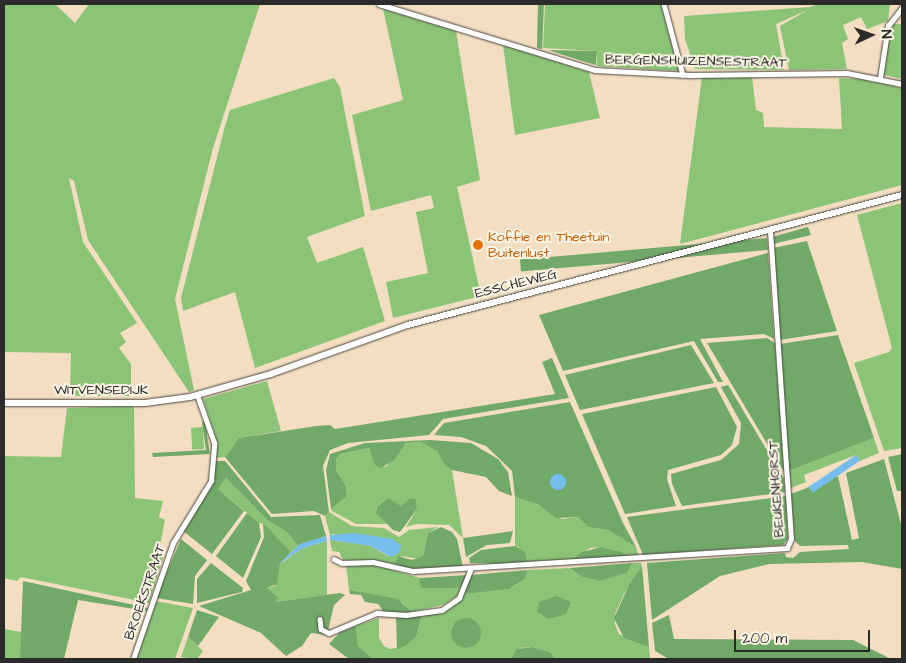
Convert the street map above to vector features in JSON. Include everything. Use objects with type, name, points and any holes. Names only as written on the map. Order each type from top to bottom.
[{"type":"street","name":"BERGENSHUIZENSESTRAAT","points":[[379,4],[595,70],[683,75],[847,73],[880,78],[902,84]]},
{"type":"street","points":[[664,4],[683,75]]},
{"type":"street","points":[[880,78],[888,26],[902,8]]},
{"type":"street","name":"ESSCHEWEG","points":[[197,395],[271,374],[391,330],[902,195]]},
{"type":"street","name":"BEUKENHORST","points":[[334,559],[342,563],[373,562],[406,571],[776,550],[790,546],[770,231]]},
{"type":"street","name":"WITVENSEDIJK","points":[[4,403],[145,403],[197,395]]},
{"type":"street","name":"BROEKSTRAAT","points":[[133,659],[173,543],[211,481],[214,443],[197,395]]},
{"type":"street","points":[[320,619],[322,629],[329,633],[378,613],[406,615],[442,610],[460,598],[471,568]]},
{"type":"green space","points":[[4,4],[55,4],[75,23],[89,4],[260,4],[213,148],[175,299],[194,390],[189,392],[88,240],[74,181],[69,178],[83,242],[137,323],[120,333],[126,342],[119,348],[131,364],[131,396],[70,396],[71,353],[4,352]]},
{"type":"green space","points":[[538,4],[544,4],[542,49],[537,48]]},
{"type":"green space","points":[[545,4],[661,4],[679,71],[597,66],[597,51],[543,48]]},
{"type":"green space","points":[[818,4],[890,4],[888,21],[867,29],[861,17],[843,25],[848,39],[842,43],[847,69],[789,70],[780,26],[808,10],[776,24],[784,70],[695,69],[685,39],[684,16],[810,7]]},
{"type":"green space","points":[[383,9],[456,31],[480,180],[457,187],[481,296],[393,318],[386,282],[428,273],[416,212],[434,208],[431,195],[371,211],[352,115],[403,100]]},
{"type":"green space","points":[[891,24],[902,24],[902,79],[884,75]]},
{"type":"green space","points":[[503,45],[589,72],[600,118],[515,135]]},
{"type":"green space","points":[[548,50],[597,51],[596,65],[582,61]]},
{"type":"green space","points":[[702,77],[752,77],[756,110],[763,113],[764,127],[842,129],[839,78],[861,79],[902,88],[902,185],[680,244]]},
{"type":"green space","points":[[334,78],[340,87],[365,216],[307,237],[317,263],[363,247],[385,321],[255,368],[235,292],[183,311],[181,298],[225,126],[230,110]]},
{"type":"green space","points":[[902,203],[902,448],[884,451],[854,363],[889,352],[892,348],[857,215]]},
{"type":"green space","points":[[808,227],[811,235],[773,244],[772,237]]},
{"type":"green space","points":[[767,238],[768,250],[521,272],[520,260]]},
{"type":"green space","points":[[807,241],[837,331],[780,340],[773,248]]},
{"type":"green space","points":[[768,253],[774,339],[764,334],[700,339],[723,382],[718,382],[694,341],[563,371],[539,315]]},
{"type":"green space","points":[[838,335],[874,438],[789,471],[780,344]]},
{"type":"green space","points":[[767,338],[775,343],[784,472],[707,343]]},
{"type":"green space","points":[[691,345],[714,383],[580,410],[565,375]]},
{"type":"green space","points":[[552,358],[569,398],[443,419],[429,435],[348,443],[330,450],[323,466],[329,512],[325,516],[314,511],[272,514],[225,457],[239,438],[316,426],[330,425],[335,429],[555,394],[542,362]]},
{"type":"green space","points":[[267,381],[281,431],[239,438],[225,457],[216,458],[215,434],[203,399]]},
{"type":"green space","points":[[728,385],[784,479],[785,492],[682,506],[672,484],[671,474],[721,460],[739,444],[741,423],[721,387]]},
{"type":"green space","points":[[716,387],[737,427],[732,445],[721,455],[668,470],[667,479],[676,506],[625,514],[582,414]]},
{"type":"green space","points":[[570,402],[623,523],[636,547],[608,530],[588,527],[578,517],[556,518],[539,505],[515,497],[512,471],[486,446],[461,437],[434,435],[444,423]]},
{"type":"green space","points":[[134,406],[135,498],[163,501],[159,517],[165,520],[158,556],[163,558],[149,603],[21,577],[17,581],[4,578],[4,456],[61,457],[67,408]]},
{"type":"green space","points":[[205,421],[210,454],[153,457],[152,453],[206,450],[202,422]]},
{"type":"green space","points":[[203,427],[204,449],[192,450],[191,428]]},
{"type":"green space","points":[[874,438],[879,453],[860,461],[856,455],[804,475],[806,482],[791,488],[789,471]]},
{"type":"green space","points":[[430,440],[471,443],[498,459],[508,472],[512,496],[499,491],[486,477],[452,470],[444,465],[437,451],[420,442],[406,443],[394,460],[381,468],[375,465],[369,448],[340,454],[336,460],[336,470],[346,486],[347,496],[331,509],[326,470],[330,454],[365,443]]},
{"type":"green space","points":[[420,442],[437,451],[444,465],[452,470],[463,538],[449,525],[416,524],[406,527],[417,509],[415,498],[401,506],[385,500],[377,507],[376,510],[387,524],[356,524],[332,511],[331,509],[347,496],[346,486],[336,470],[336,460],[340,454],[369,448],[375,461],[386,467],[406,443]]},
{"type":"green space","points":[[902,454],[902,491],[897,491],[888,457]]},
{"type":"green space","points":[[884,459],[902,528],[902,569],[862,562],[769,564],[720,576],[652,620],[647,563],[785,553],[786,557],[793,558],[800,552],[849,549],[848,545],[800,546],[794,540],[791,494],[838,476],[852,540],[859,538],[846,473]]},
{"type":"green space","points":[[216,461],[225,461],[271,517],[320,515],[326,536],[298,546],[287,532],[267,520],[226,478],[218,489],[244,511],[212,554],[182,530],[208,493]]},
{"type":"green space","points":[[226,478],[267,520],[287,532],[298,546],[291,552],[263,524],[259,523],[218,489]]},
{"type":"green space","points":[[786,496],[788,539],[783,545],[643,555],[627,517]]},
{"type":"green space","points":[[515,497],[539,505],[562,519],[578,517],[589,527],[608,530],[636,547],[639,557],[630,557],[622,552],[601,547],[590,548],[571,561],[528,564],[518,547],[515,546]]},
{"type":"green space","points":[[388,498],[401,506],[410,498],[416,499],[417,509],[400,532],[393,530],[376,513],[377,507]]},
{"type":"green space","points":[[329,512],[352,526],[384,528],[399,537],[409,530],[438,527],[428,533],[423,556],[419,559],[401,556],[395,565],[374,560],[343,560],[339,552],[332,551],[330,540],[371,546],[388,556],[398,554],[334,534],[330,535],[325,516]]},
{"type":"green space","points":[[247,513],[259,523],[261,537],[243,578],[216,556]]},
{"type":"green space","points":[[263,523],[291,552],[280,564],[277,584],[267,588],[278,597],[275,602],[340,593],[345,595],[334,605],[327,635],[311,633],[302,646],[286,656],[261,633],[199,606],[251,590],[246,581],[264,537]]},
{"type":"green space","points":[[441,527],[452,532],[457,539],[463,567],[419,570],[395,565],[398,556],[412,560],[423,556],[428,533]]},
{"type":"green space","points":[[513,531],[510,543],[487,545],[466,557],[463,538]]},
{"type":"green space","points":[[181,539],[207,560],[195,576],[193,604],[156,598]]},
{"type":"green space","points":[[327,541],[327,595],[275,602],[267,588],[275,586],[280,564],[303,548]]},
{"type":"green space","points":[[515,546],[525,552],[528,564],[470,563],[469,558],[481,550]]},
{"type":"green space","points":[[601,547],[622,552],[630,557],[571,561],[582,552]]},
{"type":"green space","points":[[211,563],[243,588],[242,592],[197,603],[197,579]]},
{"type":"green space","points":[[632,563],[641,563],[642,566],[624,594],[615,614],[615,624],[619,634],[649,647],[650,659],[556,659],[550,652],[532,647],[520,648],[511,659],[374,659],[358,646],[356,626],[379,618],[379,638],[384,646],[390,649],[406,646],[416,637],[422,615],[445,610],[464,594],[513,587],[525,579],[528,570],[570,568],[582,577],[600,581],[626,573]],"holes":[[[468,618],[478,642],[468,648],[451,633],[452,626],[460,619]]]},
{"type":"green space","points":[[632,563],[627,573],[600,581],[582,577],[570,568]]},
{"type":"green space","points":[[371,564],[420,578],[422,587],[463,586],[457,596],[443,605],[412,612],[402,602],[349,590],[346,565]]},
{"type":"green space","points":[[642,566],[649,647],[624,638],[614,618],[629,585]]},
{"type":"green space","points":[[528,570],[525,579],[509,589],[464,594],[471,575]]},
{"type":"green space","points":[[467,575],[463,586],[454,588],[422,588],[419,582],[420,578]]},
{"type":"green space","points":[[23,581],[148,608],[147,611],[78,600],[64,659],[20,659]]},
{"type":"green space","points":[[349,590],[398,599],[412,612],[384,612],[378,604],[365,602],[361,595],[350,594]]},
{"type":"green space","points":[[557,596],[571,602],[566,614],[549,619],[537,612],[539,602]]},
{"type":"green space","points":[[156,601],[193,608],[175,659],[136,659]]},
{"type":"green space","points":[[197,610],[219,617],[198,646],[188,637]]},
{"type":"green space","points":[[422,615],[416,637],[406,646],[397,649],[396,616]]},
{"type":"green space","points":[[669,615],[674,639],[853,640],[891,659],[667,658],[655,651],[652,623]]},
{"type":"green space","points":[[466,618],[477,622],[481,633],[477,644],[466,648],[455,644],[451,633],[455,622]]},
{"type":"green space","points":[[356,626],[358,646],[374,659],[349,659],[329,644],[339,633]]},
{"type":"green space","points":[[4,629],[22,632],[20,659],[4,659]]},
{"type":"green space","points":[[188,637],[203,651],[197,659],[181,657]]},
{"type":"green space","points":[[532,647],[550,652],[556,659],[511,659],[517,649]]},
{"type":"water","points":[[856,455],[860,461],[813,493],[809,487]]},
{"type":"water","points":[[558,474],[564,476],[566,482],[564,488],[558,490],[552,488],[550,482],[552,476]]},
{"type":"water","points":[[354,533],[392,539],[401,545],[400,552],[391,557],[371,546],[330,540],[330,535]]},
{"type":"water","points":[[326,536],[327,541],[303,548],[279,564],[300,544]]},
{"type":"place","name":"Koffie en Theetuin Buitenlust","points":[[478,245]]}]
